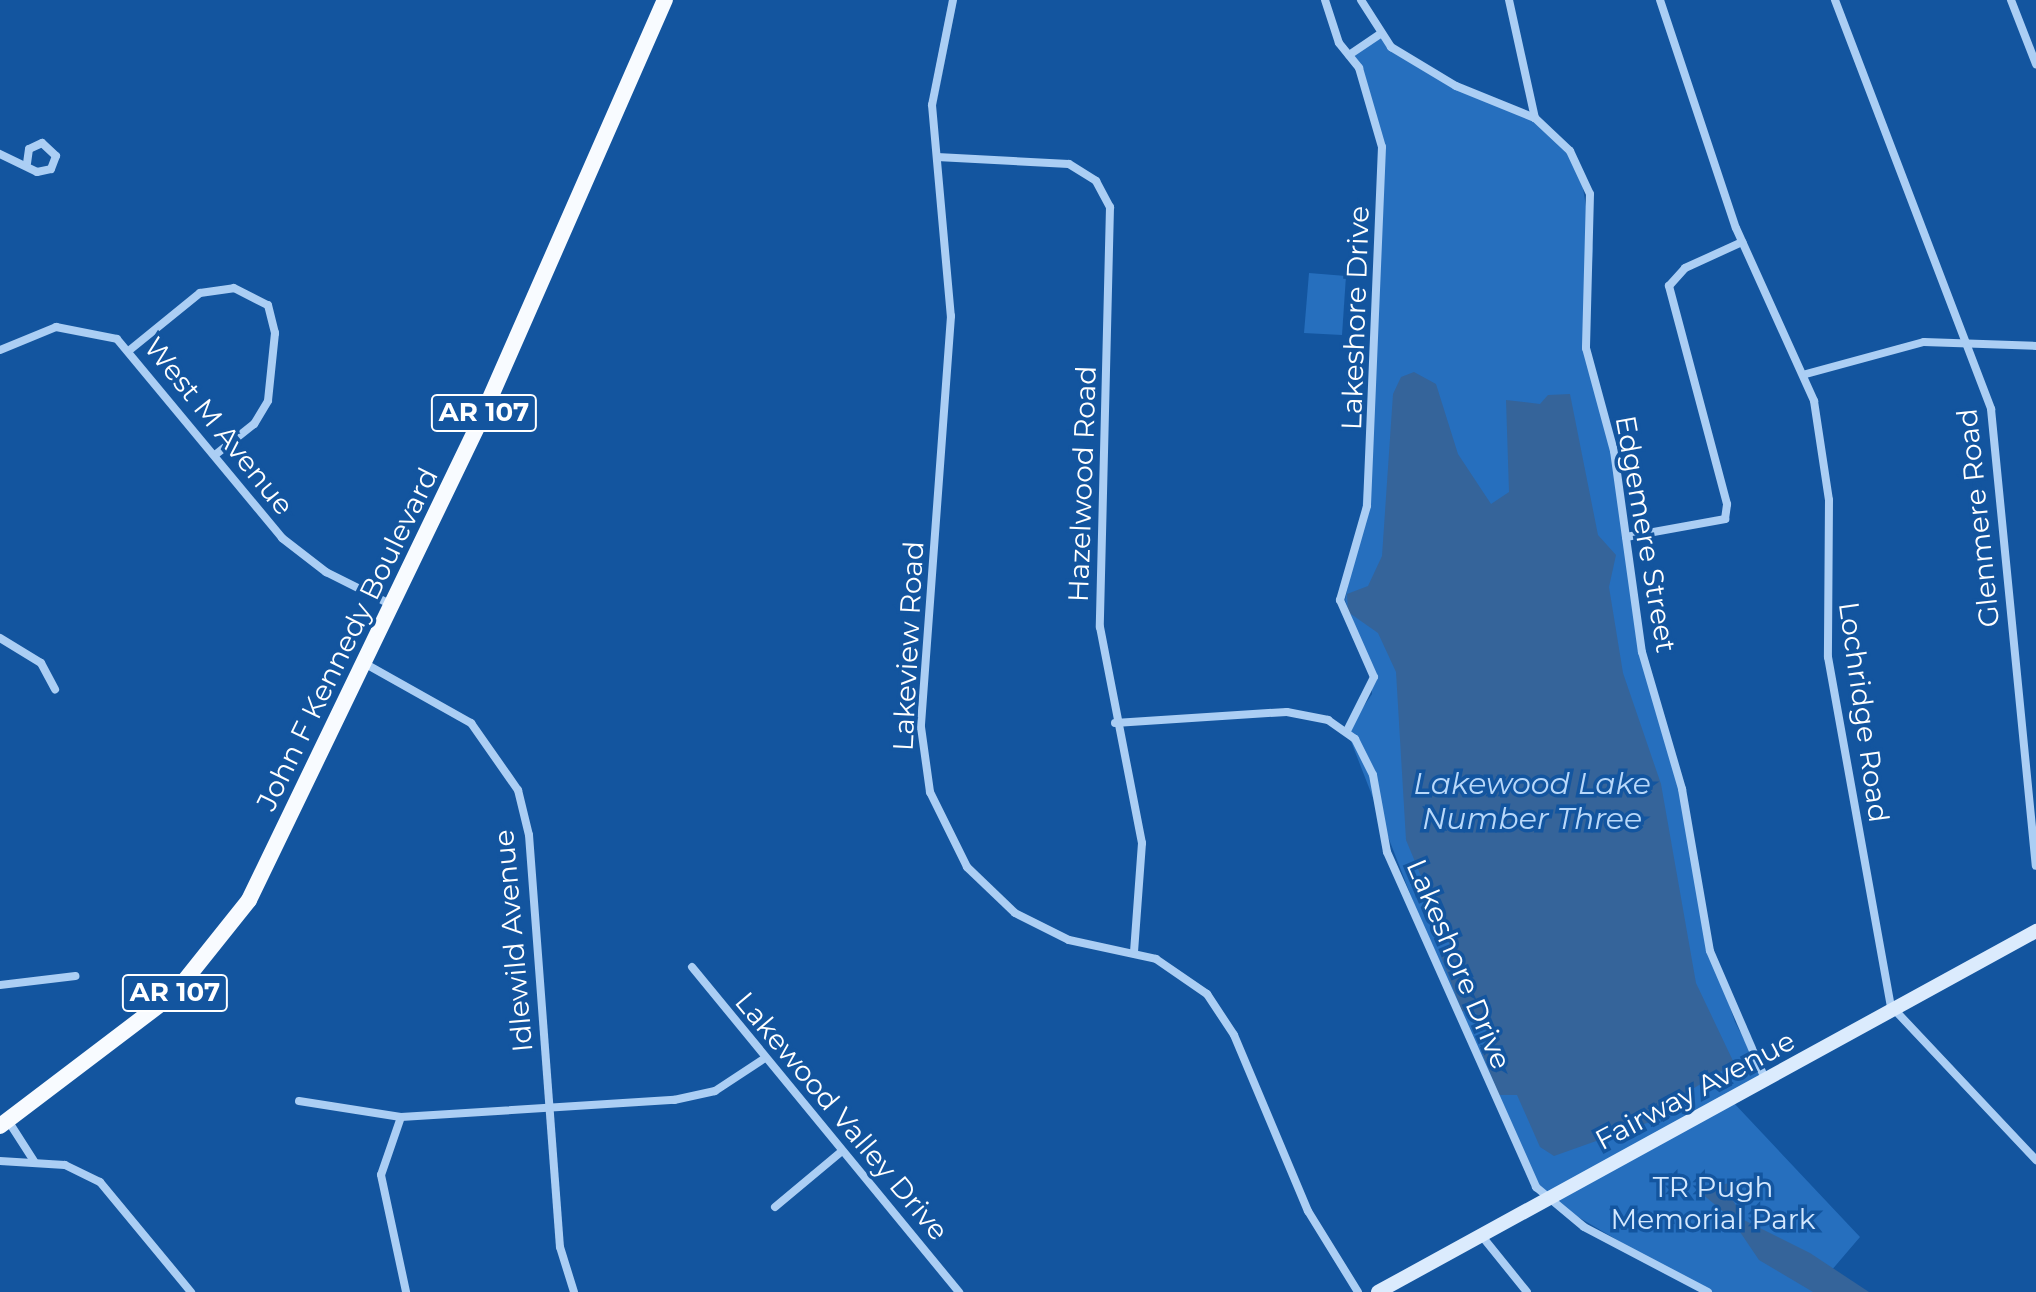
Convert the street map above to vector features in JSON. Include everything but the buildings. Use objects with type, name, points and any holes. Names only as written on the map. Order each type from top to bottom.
[{"type":"main road","name":"John F Kennedy Boulevard","points":[[4,1123],[150,1015],[213,953],[249,900],[392,605],[665,0]]},
{"type":"street","name":"Lakeview Road","points":[[953,0],[932,87],[951,316],[921,727],[927,783],[953,846],[1005,906],[1069,940],[1134,952],[1172,967],[1213,1002],[1301,1198],[1358,1292]]},
{"type":"street","name":"Lakeshore Drive","points":[[1325,0],[1377,121],[1382,189],[1367,506],[1340,586],[1340,613],[1374,677],[1347,731],[1368,758],[1387,852],[1519,1157],[1548,1198],[1584,1227],[1708,1292]]},
{"type":"street","points":[[1361,0],[1379,35],[1456,86],[1535,118]]},
{"type":"street","points":[[1509,0],[1535,118]]},
{"type":"street","name":"Lochridge Road","points":[[1660,0],[1742,242],[1806,374],[1827,470],[1828,657],[1893,1011]]},
{"type":"street","name":"Glenmere Road","points":[[1835,0],[1970,339],[2002,477],[2036,866]]},
{"type":"street","points":[[2011,0],[2036,64]]},
{"type":"street","points":[[1349,55],[1379,35]]},
{"type":"street","name":"Edgemere Street","points":[[1535,118],[1570,151],[1590,194],[1586,348],[1614,451],[1640,640],[1682,789],[1710,951],[1766,1082]]},
{"type":"street","points":[[0,154],[27,163]]},
{"type":"street","name":"Hazelwood Road","points":[[937,157],[1069,164],[1096,181],[1110,207],[1100,627],[1115,723],[1144,865],[1134,952]]},
{"type":"street","points":[[1626,537],[1725,519],[1727,504],[1669,286],[1685,268],[1742,242]]},
{"type":"street","points":[[131,349],[200,293],[234,288],[268,305],[275,333],[268,401],[254,424],[215,455]]},
{"type":"street","name":"West M Avenue","points":[[0,350],[35,333],[78,326],[131,349],[215,455],[299,553],[392,605]]},
{"type":"street","points":[[1806,374],[1893,347],[1970,339],[2036,346]]},
{"type":"street","points":[[0,638],[41,663],[55,689]]},
{"type":"street","name":"Idlewild Avenue","points":[[364,663],[471,723],[518,790],[529,835],[560,1247],[574,1292]]},
{"type":"street","points":[[1115,723],[1287,712],[1347,731]]},
{"type":"street","name":"Fairway Avenue","points":[[1378,1292],[1766,1082],[2036,931]]},
{"type":"street","name":"Lakewood Valley Drive","points":[[692,967],[959,1292]]},
{"type":"street","points":[[0,985],[75,976]]},
{"type":"street","points":[[1893,1011],[2036,1160]]},
{"type":"street","points":[[299,1101],[401,1117],[703,1095],[765,1058]]},
{"type":"street","points":[[401,1117],[381,1175],[406,1292]]},
{"type":"street","points":[[4,1123],[35,1161]]},
{"type":"street","points":[[775,1207],[842,1151]]},
{"type":"street","points":[[0,1161],[35,1161],[83,1172],[110,1190],[191,1292]]},
{"type":"street","points":[[1481,1235],[1493,1258],[1527,1292]]},
{"type":"green space","name":"TR Pugh Memorial Park","points":[[1379,35],[1432,72],[1535,118],[1579,164],[1593,249],[1586,348],[1607,422],[1636,617],[1673,749],[1704,930],[1735,1022],[1766,1082],[1732,1101],[1860,1237],[1813,1292],[1706,1292],[1544,1197],[1458,1017],[1347,731],[1372,694],[1372,670],[1345,600],[1360,531],[1375,374],[1382,147],[1369,93],[1349,55]]},
{"type":"green space","points":[[1309,273],[1346,276],[1342,335],[1304,333]]},
{"type":"water","name":"Lakewood Lake Number Three","points":[[1414,372],[1436,384],[1458,454],[1491,504],[1509,492],[1506,400],[1540,404],[1548,395],[1570,394],[1598,535],[1616,555],[1609,587],[1623,673],[1661,784],[1696,983],[1734,1063],[1664,1107],[1661,1118],[1554,1156],[1540,1147],[1517,1095],[1499,1095],[1481,1050],[1493,1043],[1476,1013],[1462,1011],[1440,954],[1451,948],[1406,840],[1396,672],[1378,633],[1348,612],[1347,594],[1368,586],[1382,556],[1393,394],[1401,377]]},
{"type":"water","points":[[1728,1183],[1727,1191],[1742,1215],[1731,1218],[1701,1193]]},
{"type":"water","points":[[1740,1218],[1810,1253],[1869,1292],[1813,1292],[1759,1260],[1738,1229]]}]
